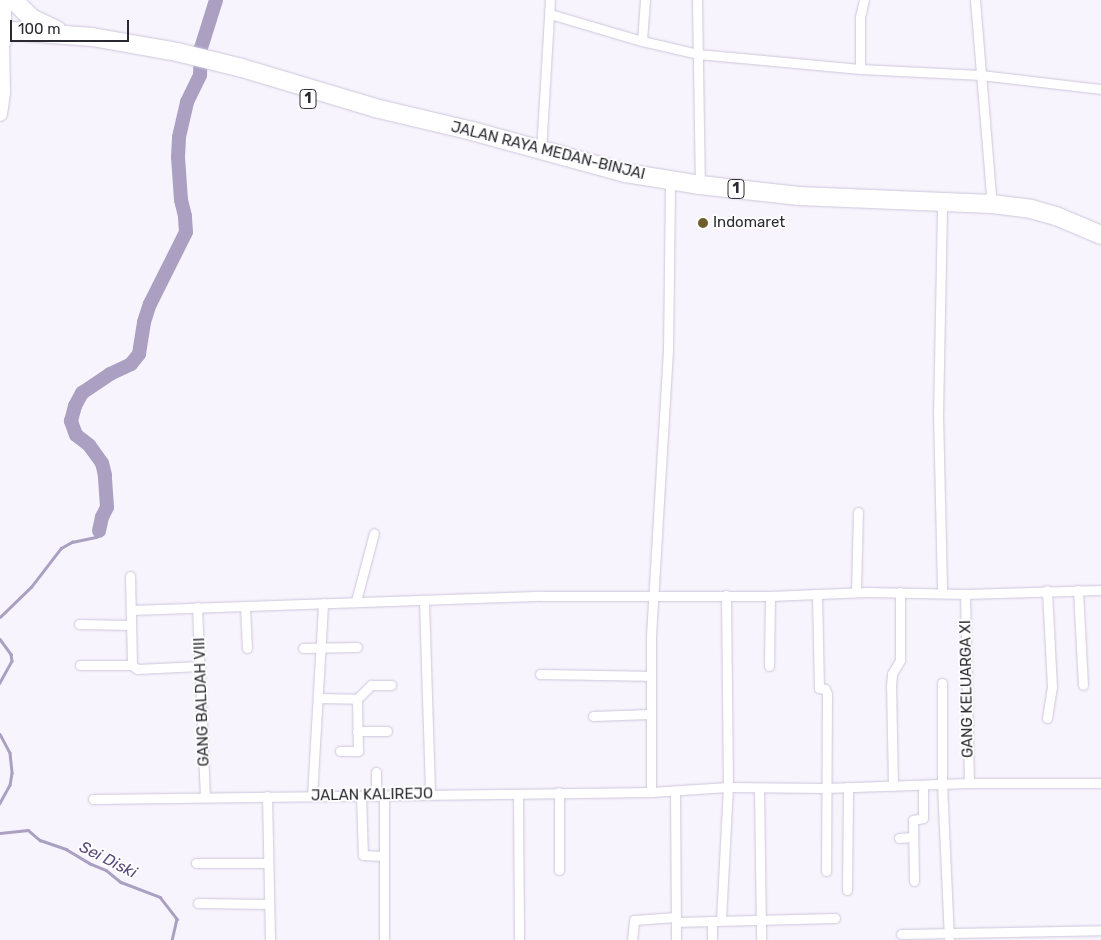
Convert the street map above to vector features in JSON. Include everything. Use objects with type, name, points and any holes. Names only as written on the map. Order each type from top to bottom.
[{"type":"highway","points":[[1,35],[2,0]]},
{"type":"highway","points":[[13,0],[33,19],[70,35]]},
{"type":"highway","name":"JALAN RAYA MEDAN-BINJAI","points":[[1,35],[70,35],[124,41],[176,58],[472,131],[626,173],[710,188],[856,206],[992,207],[1054,223],[1101,242]]},
{"type":"highway","name":"JALAN RAYA MEDAN-BINJAI","points":[[1,35],[176,58]]},
{"type":"highway","name":"JALAN RAYA MEDAN-BINJAI","points":[[242,74],[366,115],[470,138],[580,169],[670,188],[710,188],[857,200],[1031,209],[1056,216],[1101,235]]},
{"type":"street","points":[[541,151],[550,0]]},
{"type":"street","points":[[642,41],[645,0]]},
{"type":"street","points":[[697,0],[698,54],[710,188]]},
{"type":"street","points":[[860,70],[860,17],[864,0]]},
{"type":"street","points":[[975,0],[992,207]]},
{"type":"street","points":[[550,14],[642,41],[698,54],[860,70],[981,75],[1101,89]]},
{"type":"street","points":[[0,114],[3,92],[1,35]]},
{"type":"street","points":[[651,792],[650,676],[668,350],[670,188]]},
{"type":"street","points":[[942,208],[938,412],[942,594]]},
{"type":"street","points":[[856,592],[858,512]]},
{"type":"street","points":[[356,601],[374,533]]},
{"type":"street","points":[[130,576],[132,665]]},
{"type":"street","points":[[131,610],[246,607],[356,601],[654,595],[770,596],[856,592],[966,594],[1047,590],[1101,590]]},
{"type":"street","points":[[1047,590],[1052,687],[1047,718]]},
{"type":"street","points":[[1078,590],[1083,685]]},
{"type":"street","points":[[892,786],[891,686],[892,674],[900,660],[900,592]]},
{"type":"street","points":[[816,594],[819,688],[825,689],[827,694],[826,871]]},
{"type":"street","name":"GANG KELUARGA XI","points":[[966,594],[969,783]]},
{"type":"street","points":[[712,940],[716,921],[728,787],[726,595]]},
{"type":"street","points":[[769,666],[770,596]]},
{"type":"street","points":[[424,601],[430,795]]},
{"type":"street","points":[[312,796],[323,603]]},
{"type":"street","name":"GANG BALDAH VIII","points":[[197,607],[206,796]]},
{"type":"street","points":[[246,607],[247,648]]},
{"type":"street","points":[[79,624],[131,625]]},
{"type":"street","points":[[303,648],[357,647]]},
{"type":"street","points":[[80,665],[132,665],[137,669],[200,666]]},
{"type":"street","points":[[540,674],[650,676]]},
{"type":"street","points":[[942,683],[942,784],[949,936]]},
{"type":"street","points":[[340,751],[358,751],[357,699],[371,685],[391,685]]},
{"type":"street","points":[[318,698],[357,699]]},
{"type":"street","points":[[592,716],[651,714]]},
{"type":"street","points":[[357,731],[387,731]]},
{"type":"street","points":[[376,772],[380,796],[384,856],[384,940]]},
{"type":"street","name":"JALAN KALIREJO","points":[[93,799],[206,796],[380,796],[651,792],[728,787],[826,788],[969,783],[1101,783]]},
{"type":"street","points":[[914,881],[913,819],[924,818],[923,784]]},
{"type":"street","points":[[847,890],[848,787]]},
{"type":"street","points":[[759,788],[761,940]]},
{"type":"street","points":[[675,791],[676,940]]},
{"type":"street","points":[[559,792],[559,870]]},
{"type":"street","points":[[518,794],[519,940]]},
{"type":"street","points":[[267,796],[270,940]]},
{"type":"street","points":[[362,796],[363,855],[384,856]]},
{"type":"street","points":[[899,838],[913,838]]},
{"type":"street","points":[[196,863],[268,864]]},
{"type":"street","points":[[198,903],[269,904]]},
{"type":"street","points":[[632,940],[634,920],[676,919],[716,921],[835,918]]},
{"type":"street","points":[[901,934],[949,936],[1094,934]]},
{"type":"waterway","points":[[99,531],[102,517],[107,507],[105,475],[102,463],[89,445],[76,435],[71,421],[75,406],[82,393],[110,374],[131,364],[139,354],[144,322],[150,304],[186,232],[181,200],[178,157],[179,137],[187,102],[200,75],[201,48],[216,0]]},
{"type":"waterway","name":"Sei Diski","points":[[0,617],[31,587],[61,548],[72,542],[96,537],[99,531]]},
{"type":"waterway","name":"Sei Diski","points":[[0,639],[11,654],[12,661],[0,683]]},
{"type":"waterway","name":"Sei Diski","points":[[0,734],[10,753],[12,773],[10,785],[0,803]]},
{"type":"waterway","name":"Sei Diski","points":[[0,833],[28,830],[40,840],[66,849],[91,864],[106,870],[121,882],[160,897],[177,919],[172,940]]},
{"type":"place","name":"Indomaret","points":[[703,223]]}]
